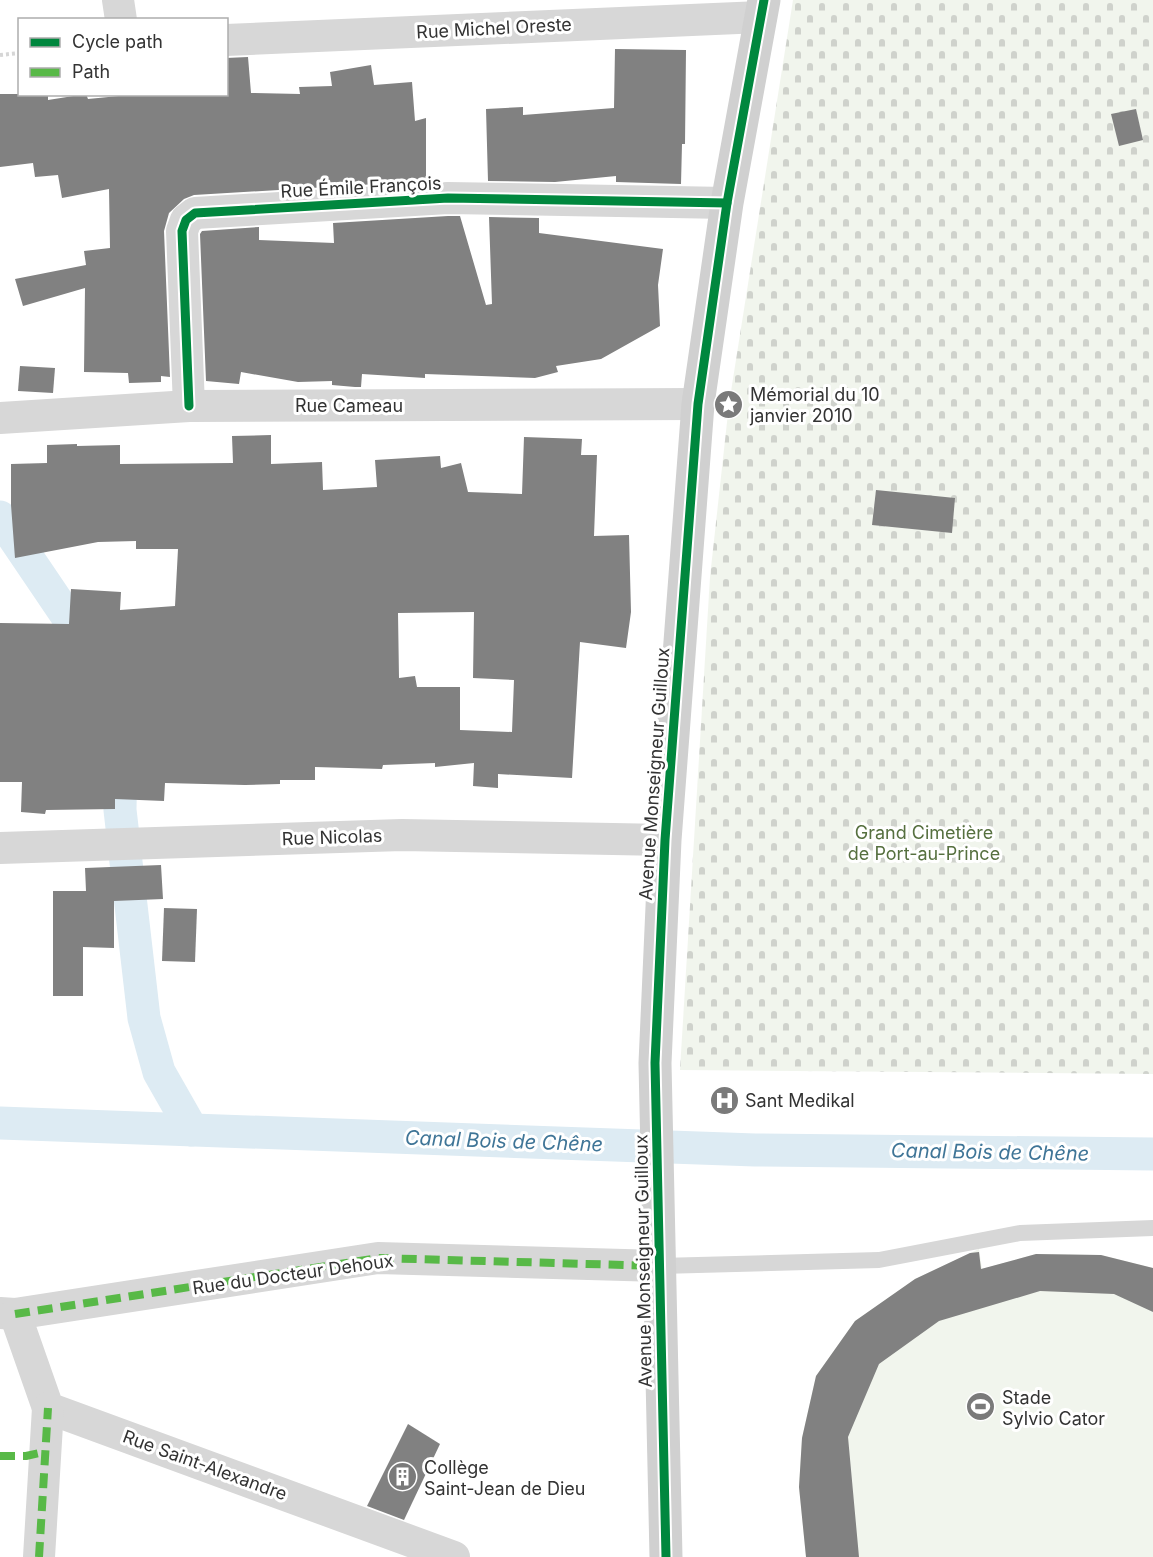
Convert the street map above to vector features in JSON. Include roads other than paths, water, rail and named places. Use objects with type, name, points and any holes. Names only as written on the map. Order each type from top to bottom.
[{"type":"street","points":[[118,0],[121,18]]},
{"type":"street","name":"Rue Michel Oreste","points":[[228,40],[763,8]]},
{"type":"street","name":"Avenue Monseigneur Guilloux","points":[[666,1557],[655,1063],[665,840],[698,404],[728,203],[763,8]]},
{"type":"street","name":"Rue Émile François","points":[[189,406],[182,231],[186,220],[195,213],[448,198],[728,203]]},
{"type":"street","name":"Rue Cameau","points":[[0,418],[189,406],[698,404]]},
{"type":"street","name":"Rue Nicolas","points":[[0,848],[402,835],[665,840]]},
{"type":"street","name":"Rue du Docteur Dehoux","points":[[7,1314],[378,1258],[660,1266]]},
{"type":"street","points":[[7,1314],[48,1408],[39,1557]]},
{"type":"street","name":"Rue Saint-Alexandre","points":[[48,1408],[454,1557]]},
{"type":"lane","points":[[660,1266],[879,1260],[1020,1233],[1153,1228]]},
{"type":"waterway","points":[[0,517],[69,619],[104,649]]},
{"type":"waterway","points":[[121,754],[120,810],[144,1018],[159,1072],[192,1130]]},
{"type":"waterway","name":"Canal Bois de Chêne","points":[[0,1123],[755,1150],[1153,1154]]},
{"type":"place","name":"Mémorial du 10 janvier 2010","points":[[729,404]]},
{"type":"place","name":"Sant Medikal","points":[[724,1100]]},
{"type":"place","name":"Stade Sylvio Cator","points":[[981,1407]]},
{"type":"place","name":"Collège Saint-Jean de Dieu","points":[[403,1477]]},
{"type":"park label","name":"Grand Cimetière de Port-au-Prince","points":[[924,842]]}]
